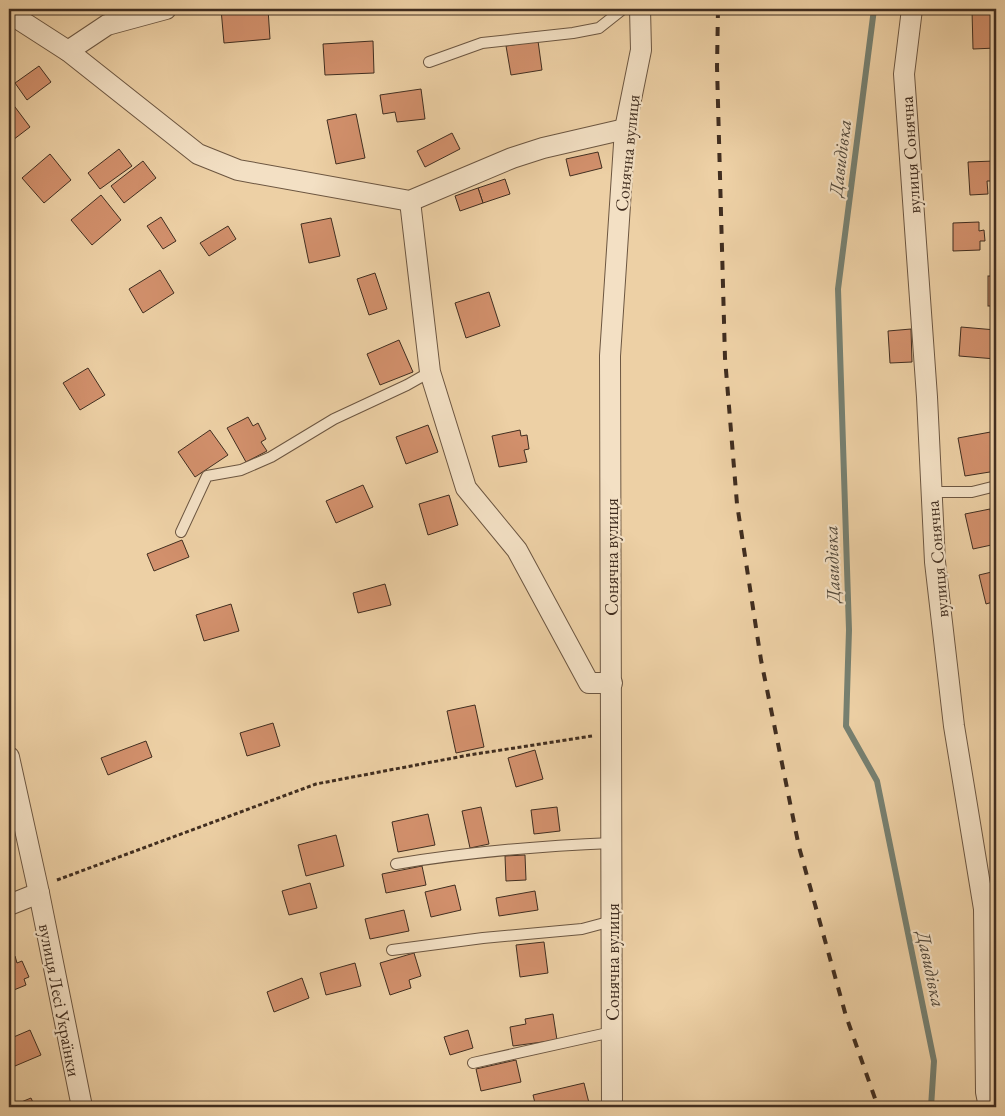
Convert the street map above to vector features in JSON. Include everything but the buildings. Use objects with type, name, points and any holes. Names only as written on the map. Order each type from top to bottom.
[{"type":"street","points":[[68,51],[107,25],[166,9]]},
{"type":"street","name":"Сонячна вулиця","points":[[612,1107],[610,356],[625,129],[641,50],[640,9]]},
{"type":"street","name":"вулиця Сонячна","points":[[912,9],[904,74],[927,397],[934,562],[954,726],[984,909],[986,1092],[989,1107]]},
{"type":"street","points":[[9,13],[68,51],[198,154],[238,170],[410,201],[512,158],[543,148],[625,129]]},
{"type":"street","points":[[410,201],[430,372],[466,488],[517,550],[589,683],[612,683]]},
{"type":"street","name":"вулиця Лесі Українки","points":[[9,757],[46,887],[82,1107]]},
{"type":"street","points":[[9,905],[46,887]]},
{"type":"lane","points":[[429,62],[482,43],[573,33],[600,28],[623,9]]},
{"type":"lane","points":[[181,532],[207,476],[241,470],[271,457],[334,419],[430,372]]},
{"type":"lane","points":[[931,492],[972,492],[996,486]]},
{"type":"lane","points":[[396,864],[449,855],[545,846],[612,844]]},
{"type":"lane","points":[[392,950],[483,938],[582,929],[612,921]]},
{"type":"lane","points":[[473,1063],[612,1032]]},
{"type":"path","points":[[46,887],[316,784],[469,755],[612,733]]},
{"type":"waterway","name":"Давидівка","points":[[874,9],[838,289],[849,630],[846,726],[877,781],[934,1061],[931,1107]]},
{"type":"railway","points":[[718,9],[717,67],[725,358],[737,504],[761,660],[799,847],[846,1016],[878,1107]]}]
